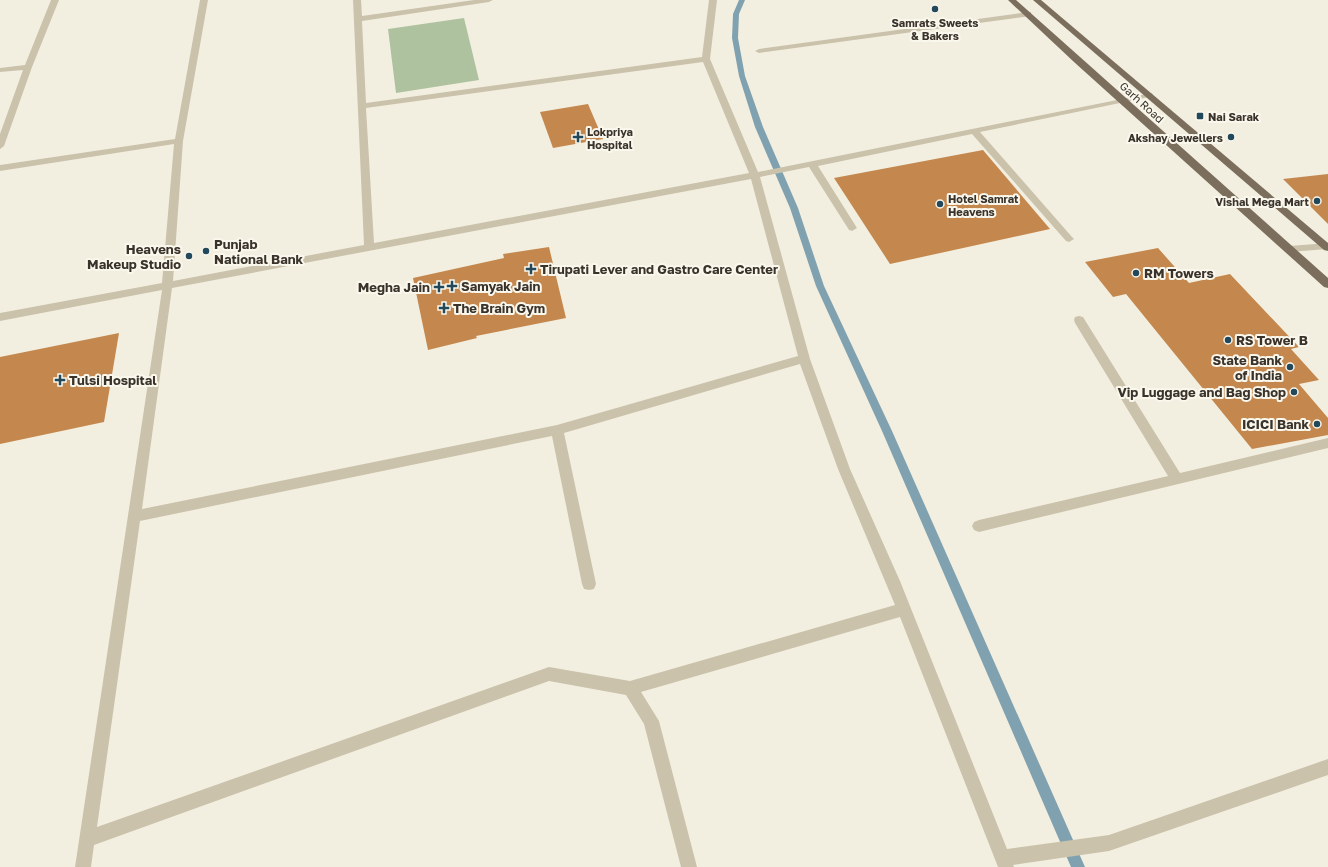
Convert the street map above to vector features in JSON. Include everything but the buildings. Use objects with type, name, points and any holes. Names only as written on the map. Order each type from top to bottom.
[{"type":"main road","name":"Garh Road","points":[[1012,0],[1328,284]]},
{"type":"main road","name":"Garh Road","points":[[1037,0],[1327,246]]},
{"type":"street","points":[[0,146],[28,67],[55,0]]},
{"type":"street","points":[[83,867],[168,286],[179,141],[204,0]]},
{"type":"street","points":[[357,0],[368,248]]},
{"type":"street","points":[[357,19],[489,0]]},
{"type":"street","points":[[713,0],[706,58],[755,176],[804,359],[844,470],[904,609],[1005,862],[1045,852],[1109,843],[1328,767]]},
{"type":"street","points":[[759,51],[1028,14]]},
{"type":"street","points":[[362,106],[706,58]]},
{"type":"street","points":[[0,70],[28,67]]},
{"type":"street","points":[[0,317],[755,176],[1149,95]]},
{"type":"street","points":[[974,131],[1069,239]]},
{"type":"street","points":[[0,168],[179,141]]},
{"type":"street","points":[[812,164],[852,228]]},
{"type":"street","points":[[1289,249],[1327,246]]},
{"type":"street","points":[[1078,320],[1177,479]]},
{"type":"street","points":[[135,516],[557,430],[804,359]]},
{"type":"street","points":[[557,430],[589,584]]},
{"type":"street","points":[[979,526],[1328,443]]},
{"type":"street","points":[[87,839],[549,674],[630,688],[904,609]]},
{"type":"street","points":[[630,688],[651,721],[689,867]]},
{"type":"green space","points":[[464,18],[479,80],[396,93],[388,29]]},
{"type":"waterway","points":[[742,0],[736,14],[735,38],[742,76],[759,127],[794,208],[820,286],[887,431],[1078,867]]},
{"type":"place","name":"Samrats Sweets & Bakers","points":[[935,9]]},
{"type":"place","name":"Nai Sarak","points":[[1200,116]]},
{"type":"place","name":"Lokpriya Hospital","points":[[578,137]]},
{"type":"place","name":"Akshay Jewellers","points":[[1231,137]]},
{"type":"place","name":"Vishal Mega Mart","points":[[1317,201]]},
{"type":"place","name":"Hotel Samrat Heavens","points":[[940,204]]},
{"type":"place","name":"Punjab National Bank","points":[[206,251]]},
{"type":"place","name":"Heavens Makeup Studio","points":[[189,256]]},
{"type":"place","name":"Tirupati Lever and Gastro Care Center","points":[[531,269]]},
{"type":"place","name":"RM Towers","points":[[1136,273]]},
{"type":"place","name":"Samyak Jain","points":[[452,286]]},
{"type":"place","name":"Megha Jain","points":[[439,287]]},
{"type":"place","name":"The Brain Gym","points":[[444,308]]},
{"type":"place","name":"RS Tower B","points":[[1228,340]]},
{"type":"place","name":"State Bank of India","points":[[1290,367]]},
{"type":"place","name":"Tulsi Hospital","points":[[60,380]]},
{"type":"place","name":"Vip Luggage and Bag Shop","points":[[1294,392]]},
{"type":"place","name":"ICICI Bank","points":[[1317,424]]}]
